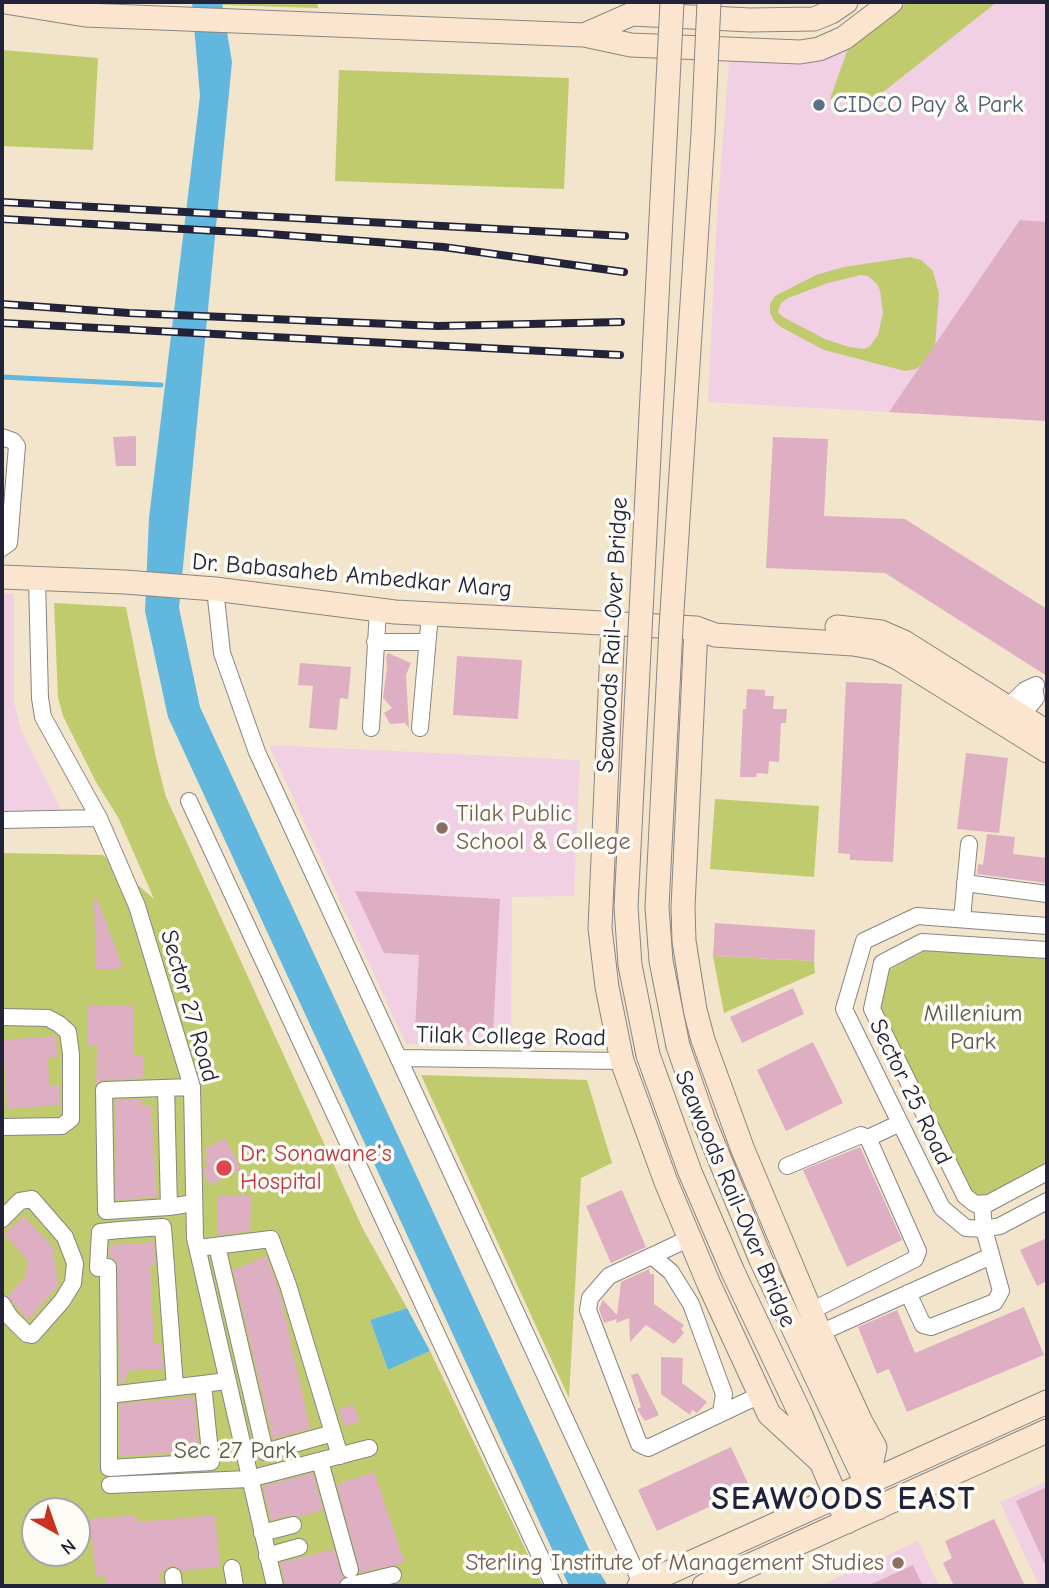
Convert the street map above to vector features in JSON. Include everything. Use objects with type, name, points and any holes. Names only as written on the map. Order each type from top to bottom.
[{"type":"main road","points":[[5,2],[148,18],[584,35],[644,45],[800,51],[819,49],[844,38],[891,2]]},
{"type":"main road","name":"Seawoods Rail-Over Bridge","points":[[672,2],[626,907],[633,984],[648,1055],[690,1172],[847,1522]]},
{"type":"main road","name":"Seawoods Rail-Over Bridge","points":[[709,2],[657,907],[663,970],[678,1046],[704,1121],[761,1260],[878,1508]]},
{"type":"main road","points":[[584,35],[646,8],[732,10],[814,19],[846,2]]},
{"type":"main road","points":[[644,45],[646,8]]},
{"type":"main road","points":[[730,49],[732,10]]},
{"type":"main road","name":"Dr. Babasaheb Ambedkar Marg","points":[[2,577],[125,582],[211,589],[378,610],[696,628],[715,635],[853,644],[876,648],[896,657],[1047,751]]},
{"type":"main road","name":"Dr. Babasaheb Ambedkar Marg","points":[[696,628],[716,619],[855,620],[904,642],[1047,732]]},
{"type":"main road","points":[[613,624],[600,928],[607,987],[622,1062],[649,1139],[690,1238],[769,1414],[819,1460]]},
{"type":"main road","points":[[696,628],[683,907],[684,941],[691,987],[703,1040],[728,1112],[820,1333],[875,1447],[867,1484]]},
{"type":"main road","points":[[641,1586],[1047,1402]]},
{"type":"main road","points":[[704,1586],[1047,1431]]},
{"type":"street","points":[[2,437],[13,441],[17,446],[9,543],[2,548]]},
{"type":"street","name":"Sector 27 Road","points":[[37,579],[40,698],[43,717],[99,818],[137,906],[192,1087],[194,1203],[198,1248],[226,1381],[275,1586]]},
{"type":"street","points":[[211,589],[222,653],[253,741],[641,1586]]},
{"type":"street","points":[[371,729],[378,610]]},
{"type":"street","points":[[420,728],[430,614]]},
{"type":"street","points":[[375,642],[427,642]]},
{"type":"street","points":[[1015,711],[1025,690],[1035,687]]},
{"type":"street","points":[[189,801],[554,1586]]},
{"type":"street","points":[[2,820],[99,818]]},
{"type":"street","points":[[962,919],[969,844]]},
{"type":"street","points":[[965,883],[1047,894]]},
{"type":"street","name":"Sector 25 Road","points":[[984,1229],[966,1228],[942,1208],[844,1009],[864,941],[917,916],[1047,926]]},
{"type":"street","name":"Sector 25 Road","points":[[982,1204],[975,1204],[965,1196],[872,1009],[882,963],[922,942],[1047,950]]},
{"type":"street","points":[[852,983],[877,988]]},
{"type":"street","points":[[2,1017],[48,1018],[68,1032],[71,1054],[71,1119],[62,1126],[2,1126]]},
{"type":"street","name":"Tilak College Road","points":[[398,1058],[622,1062]]},
{"type":"street","points":[[192,1087],[104,1090],[106,1211],[194,1203]]},
{"type":"street","points":[[166,1088],[169,1207]]},
{"type":"street","points":[[868,1138],[900,1123]]},
{"type":"street","points":[[787,1166],[861,1135],[868,1138],[918,1251],[915,1259],[811,1311]]},
{"type":"street","points":[[908,1293],[923,1325],[931,1327],[995,1301],[1002,1291],[984,1229],[982,1204],[989,1203],[1047,1172]]},
{"type":"street","points":[[2,1219],[20,1201],[32,1199],[65,1237],[75,1263],[73,1283],[62,1301],[32,1335],[27,1334],[9,1317],[2,1304]]},
{"type":"street","points":[[984,1229],[1000,1226],[1047,1201]]},
{"type":"street","points":[[175,1387],[163,1227],[100,1232],[98,1268],[108,1267],[111,1485],[249,1479],[369,1448]]},
{"type":"street","points":[[690,1238],[609,1276],[590,1298],[588,1310],[639,1444],[649,1448],[760,1395]]},
{"type":"street","points":[[198,1248],[271,1239],[288,1285],[340,1456]]},
{"type":"street","points":[[217,1246],[265,1451],[333,1433]]},
{"type":"street","points":[[652,1256],[671,1272],[691,1304],[724,1394],[721,1413]]},
{"type":"street","points":[[820,1333],[991,1256]]},
{"type":"street","points":[[109,1395],[226,1381]]},
{"type":"street","points":[[112,1468],[211,1462],[203,1384]]},
{"type":"street","points":[[320,1461],[352,1582],[393,1575]]},
{"type":"street","points":[[262,1533],[293,1525]]},
{"type":"street","points":[[267,1556],[299,1547]]},
{"type":"street","points":[[232,1568],[234,1586]]},
{"type":"shaded area","points":[[891,2],[1047,2],[1047,421],[708,402],[717,215],[730,49],[799,52]]},
{"type":"shaded area","points":[[2,594],[14,594],[14,702],[21,730],[63,813],[2,814]]},
{"type":"shaded area","name":"Tilak Public School & College","points":[[269,745],[580,760],[574,896],[512,897],[511,1045],[406,1044]]},
{"type":"shaded area","points":[[1047,1481],[1047,1586],[1039,1586],[1000,1502]]},
{"type":"shaded area","name":"Sterling Institute of Management Studies","points":[[918,1541],[939,1586],[819,1586]]},
{"type":"green space","points":[[222,2],[317,2],[318,8],[222,5]]},
{"type":"green space","points":[[908,2],[997,2],[873,100],[830,99],[849,46]]},
{"type":"green space","points":[[2,50],[98,58],[93,150],[2,146]]},
{"type":"green space","points":[[339,70],[569,78],[564,189],[335,181]]},
{"type":"green space","points":[[910,257],[921,260],[933,271],[939,294],[935,346],[923,364],[916,369],[905,371],[824,350],[774,321],[770,304],[775,296],[816,275],[844,267]],"holes":[[[861,275],[868,276],[880,290],[883,313],[878,335],[870,346],[864,349],[825,339],[778,312],[781,303],[788,298],[828,283]]]},
{"type":"green space","name":"Sec 27 Park","points":[[54,603],[126,607],[166,797],[363,1229],[407,1308],[370,1320],[388,1370],[430,1351],[543,1586],[2,1586],[2,853],[103,855],[154,899],[119,819],[96,782],[63,716],[58,697]]},
{"type":"green space","points":[[715,799],[819,806],[814,877],[710,869]]},
{"type":"green space","name":"Millenium Park","points":[[926,950],[1047,958],[1047,1163],[986,1196],[977,1197],[971,1192],[880,1008],[889,970]]},
{"type":"green space","points":[[713,956],[814,961],[815,973],[724,1013]]},
{"type":"green space","points":[[421,1075],[587,1080],[612,1163],[581,1178],[569,1398]]},
{"type":"water","points":[[192,2],[222,2],[232,62],[179,608],[200,707],[608,1586],[569,1586],[168,717],[145,611],[149,518],[200,96]]},
{"type":"water","points":[[407,1308],[430,1351],[388,1370],[370,1320]]},
{"type":"building","points":[[1020,220],[1047,222],[1047,421],[889,412]]},
{"type":"building","points":[[136,436],[136,466],[116,466],[113,437]]},
{"type":"building","points":[[773,437],[828,439],[824,516],[905,519],[1047,609],[1047,676],[885,573],[766,568]]},
{"type":"building","points":[[388,653],[411,663],[406,675],[409,728],[405,723],[390,724],[384,713],[392,708],[383,698]]},
{"type":"building","points":[[457,656],[522,660],[518,719],[453,715]]},
{"type":"building","points":[[300,663],[351,667],[348,699],[340,698],[337,730],[309,728],[313,686],[298,685]]},
{"type":"building","points":[[846,682],[902,684],[893,862],[850,860],[850,854],[838,853]]},
{"type":"building","points":[[747,689],[765,690],[765,696],[774,696],[773,709],[787,709],[786,723],[781,723],[779,762],[769,761],[768,774],[757,773],[756,777],[740,777],[743,709],[746,709]]},
{"type":"building","points":[[966,753],[1008,758],[999,833],[957,829]]},
{"type":"building","points":[[987,834],[1015,837],[1013,854],[1047,858],[1047,883],[977,874],[978,864],[983,865]]},
{"type":"building","points":[[355,891],[500,899],[493,1033],[415,1029],[419,955],[384,953]]},
{"type":"building","points":[[97,898],[123,968],[96,970],[94,899]]},
{"type":"building","points":[[715,923],[815,930],[814,961],[713,956]]},
{"type":"building","points":[[793,988],[804,1014],[742,1043],[730,1017]]},
{"type":"building","points":[[134,1005],[134,1055],[143,1055],[143,1078],[104,1080],[96,1084],[97,1045],[88,1045],[88,1006]]},
{"type":"building","points":[[56,1036],[57,1057],[48,1058],[49,1085],[59,1085],[60,1105],[7,1109],[3,1040]]},
{"type":"building","points":[[813,1042],[843,1103],[786,1131],[757,1070]]},
{"type":"building","points":[[142,1099],[142,1105],[151,1105],[157,1197],[116,1200],[115,1100]]},
{"type":"building","points":[[225,1138],[241,1169],[210,1185],[204,1173],[204,1169],[208,1167],[204,1160],[208,1156],[204,1149]]},
{"type":"building","points":[[860,1147],[902,1240],[847,1267],[803,1170]]},
{"type":"building","points":[[622,1190],[646,1247],[611,1263],[586,1206]]},
{"type":"building","points":[[218,1196],[251,1196],[250,1231],[218,1235]]},
{"type":"building","points":[[24,1216],[53,1247],[58,1286],[28,1320],[8,1296],[26,1275],[27,1260],[4,1234]]},
{"type":"building","points":[[1047,1238],[1047,1281],[1037,1286],[1020,1250]]},
{"type":"building","points":[[154,1242],[155,1266],[150,1266],[154,1344],[161,1344],[163,1369],[127,1371],[126,1382],[119,1383],[118,1267],[116,1261],[109,1257],[110,1245]]},
{"type":"building","points":[[266,1256],[280,1293],[310,1428],[273,1439],[233,1270]]},
{"type":"building","points":[[649,1269],[650,1274],[654,1274],[654,1304],[684,1325],[681,1329],[684,1333],[674,1344],[646,1325],[630,1342],[629,1318],[616,1323],[617,1319],[604,1323],[599,1309],[603,1300],[617,1315],[621,1282]]},
{"type":"building","points":[[1024,1307],[1044,1355],[907,1412],[889,1369],[877,1374],[858,1327],[897,1310],[915,1353]]},
{"type":"building","points":[[661,1357],[683,1358],[682,1383],[707,1402],[697,1413],[692,1410],[690,1415],[661,1394]]},
{"type":"building","points":[[638,1373],[659,1415],[645,1421],[637,1409],[641,1407],[631,1375]]},
{"type":"building","points":[[194,1397],[198,1452],[120,1456],[120,1404]]},
{"type":"building","points":[[353,1404],[360,1421],[345,1427],[338,1410]]},
{"type":"building","points":[[731,1447],[750,1488],[657,1531],[638,1490]]},
{"type":"building","points":[[374,1472],[405,1563],[360,1572],[337,1484]]},
{"type":"building","points":[[313,1473],[323,1510],[299,1517],[291,1515],[271,1520],[263,1486]]},
{"type":"building","points":[[1047,1487],[1047,1569],[1016,1501]]},
{"type":"building","points":[[136,1515],[137,1522],[215,1515],[220,1567],[182,1571],[171,1566],[160,1573],[161,1586],[106,1586],[106,1576],[96,1577],[91,1519]]},
{"type":"building","points":[[994,1519],[1025,1586],[954,1586],[943,1563],[952,1558],[945,1541]]},
{"type":"building","points":[[333,1549],[343,1577],[338,1586],[337,1583],[323,1586],[285,1586],[281,1563]]},
{"type":"building","points":[[913,1565],[923,1586],[867,1586]]},
{"type":"waterway","points":[[2,377],[161,385]]},
{"type":"railway","points":[[2,202],[625,236]]},
{"type":"railway","points":[[2,219],[256,233],[443,247],[624,272]]},
{"type":"railway","points":[[2,304],[129,313],[438,326],[621,322]]},
{"type":"railway","points":[[2,323],[620,355]]},
{"type":"place","name":"CIDCO Pay & Park","points":[[819,105]]},
{"type":"place","name":"Tilak Public School & College","points":[[442,828]]},
{"type":"place","name":"Dr. Sonawane's Hospital","points":[[224,1168]]},
{"type":"place","name":"Sterling Institute of Management Studies","points":[[898,1563]]},
{"type":"district","name":"SEAWOODS EAST","points":[[844,1500]]}]
